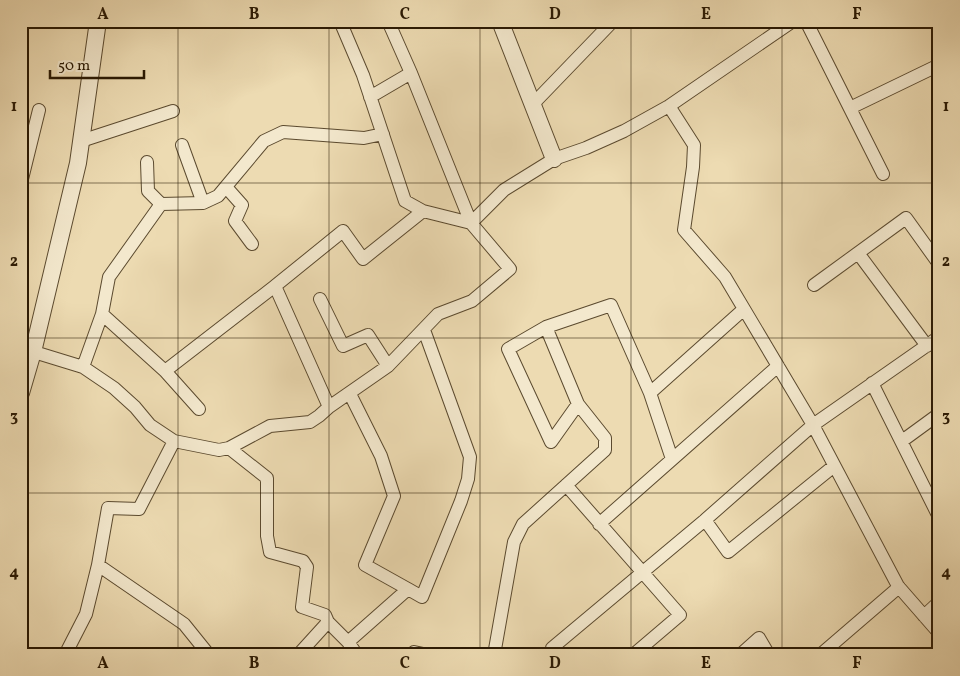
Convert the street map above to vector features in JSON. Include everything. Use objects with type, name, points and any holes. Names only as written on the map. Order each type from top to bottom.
[{"type":"street","points":[[21,393],[27,350],[78,163],[98,21]]},
{"type":"street","points":[[340,21],[363,75],[405,201],[423,211],[471,223]]},
{"type":"street","points":[[27,350],[83,367],[114,388],[135,407],[150,425],[174,441],[219,450],[229,448],[270,426],[310,422],[320,416],[329,407],[388,366],[438,314],[472,301],[510,269],[471,223],[388,21]]},
{"type":"street","points":[[500,21],[554,158]]},
{"type":"street","points":[[534,104],[613,21]]},
{"type":"street","points":[[471,223],[504,190],[554,158],[586,148],[624,131],[669,106],[793,21]]},
{"type":"street","points":[[806,21],[883,174]]},
{"type":"street","points":[[850,108],[939,65]]},
{"type":"street","points":[[370,97],[411,74]]},
{"type":"street","points":[[669,106],[694,145],[684,230],[725,277],[813,425],[899,587],[939,633]]},
{"type":"street","points":[[21,184],[24,161],[39,110]]},
{"type":"street","points":[[81,141],[174,111]]},
{"type":"street","points":[[147,162],[148,191],[161,204],[203,203],[218,196],[264,141],[283,132],[364,138],[382,134]]},
{"type":"street","points":[[182,145],[203,203]]},
{"type":"street","points":[[226,186],[242,205],[235,221],[252,244]]},
{"type":"street","points":[[83,367],[102,314],[109,277],[161,204]]},
{"type":"street","points":[[165,371],[343,231],[363,259],[423,211]]},
{"type":"street","points":[[814,285],[906,218],[939,264]]},
{"type":"street","points":[[858,253],[926,346]]},
{"type":"street","points":[[275,286],[329,407]]},
{"type":"street","points":[[320,299],[343,346],[368,335],[388,366]]},
{"type":"street","points":[[578,404],[551,442],[508,349],[546,327],[610,305],[650,393],[672,459]]},
{"type":"street","points":[[650,393],[744,310]]},
{"type":"street","points":[[102,314],[165,371],[200,409]]},
{"type":"street","points":[[494,655],[514,542],[523,524],[605,450],[605,438],[578,404],[546,327]]},
{"type":"street","points":[[350,394],[381,456],[394,496],[365,565],[422,597],[461,501],[468,479],[470,457],[424,330]]},
{"type":"street","points":[[558,655],[552,648],[705,520],[813,425],[939,337]]},
{"type":"street","points":[[599,524],[778,366]]},
{"type":"street","points":[[872,383],[902,441],[935,497],[939,517]]},
{"type":"street","points":[[902,441],[939,414]]},
{"type":"street","points":[[65,655],[86,614],[98,565],[108,508],[139,509],[174,441]]},
{"type":"street","points":[[229,448],[267,478],[267,536],[270,552],[303,560],[307,567],[302,607],[325,615],[328,622],[348,642],[357,655]]},
{"type":"street","points":[[705,520],[728,552],[834,466]]},
{"type":"street","points":[[566,485],[680,615],[633,655]]},
{"type":"street","points":[[98,565],[184,624],[209,655]]},
{"type":"street","points":[[820,655],[899,587]]},
{"type":"street","points":[[348,642],[408,589]]},
{"type":"street","points":[[924,616],[939,602]]},
{"type":"street","points":[[298,655],[328,622]]},
{"type":"street","points":[[740,655],[759,638],[769,655]]},
{"type":"street","points":[[411,655],[414,652],[428,655]]}]
